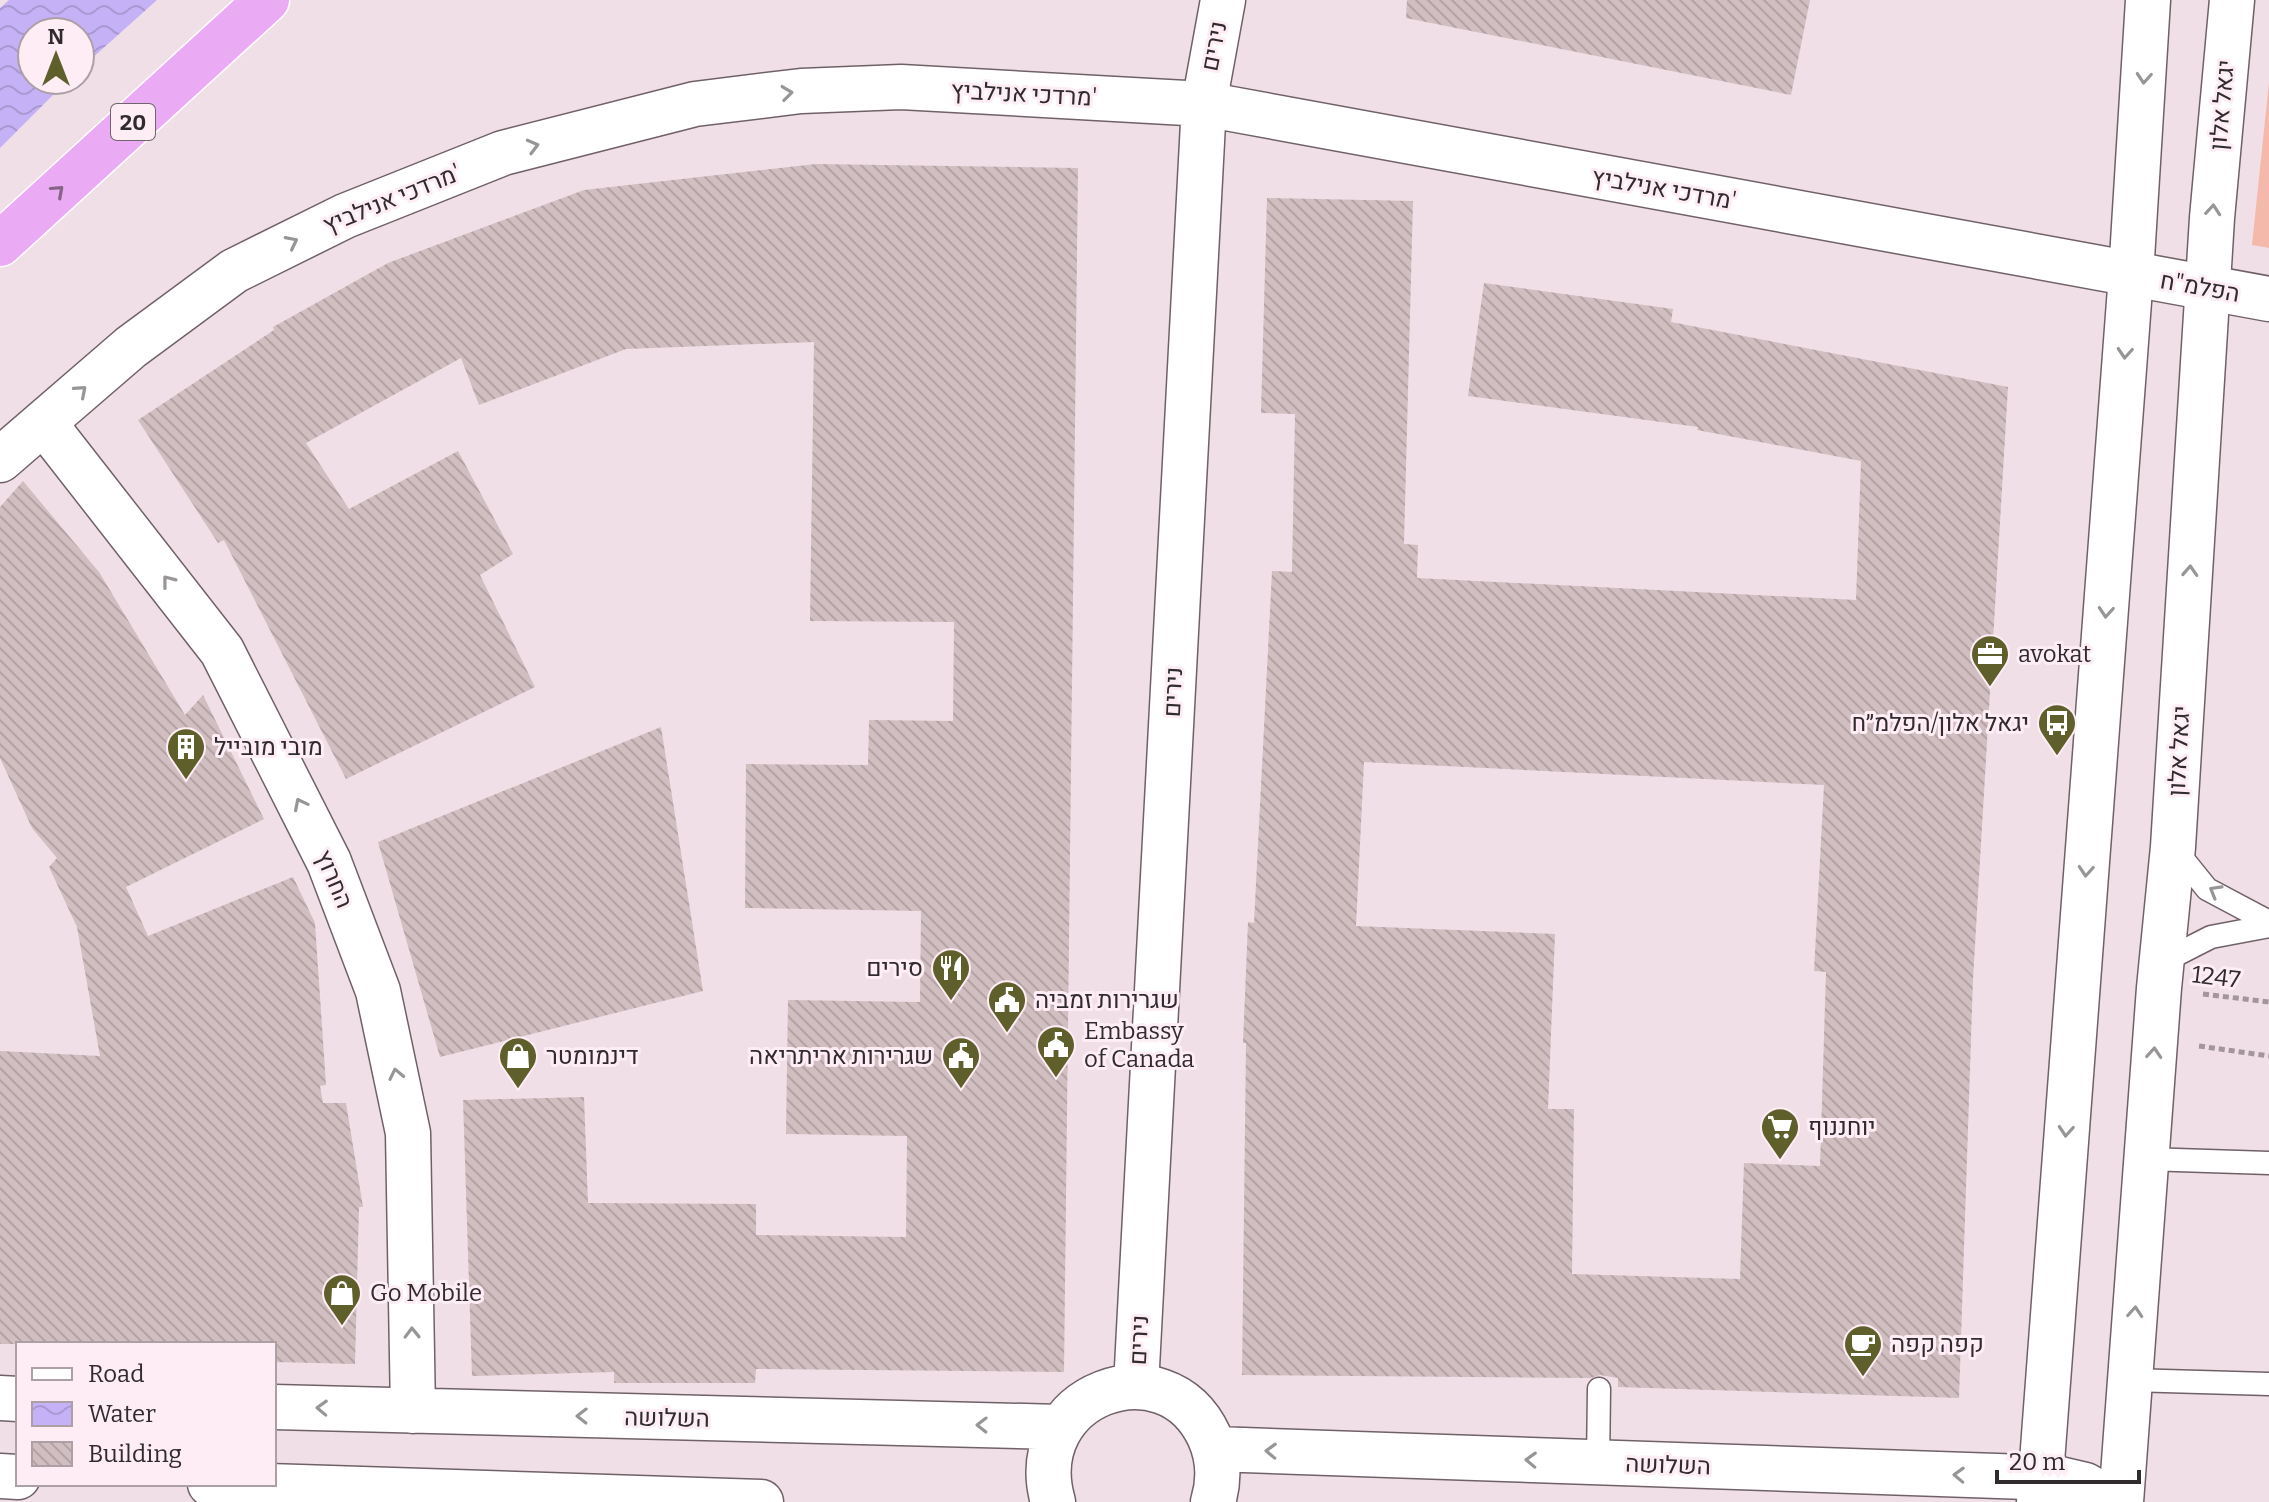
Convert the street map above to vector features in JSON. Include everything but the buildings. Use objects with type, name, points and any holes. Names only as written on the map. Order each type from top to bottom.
[{"type":"highway","name":"20","points":[[0,244],[267,0]]},
{"type":"street","name":"נירים","points":[[1136,1386],[1204,104],[1223,0]]},
{"type":"street","points":[[2039,1490],[2131,275],[2148,0]]},
{"type":"street","name":"יגאל אלון","points":[[2118,1502],[2173,847],[2207,288],[2232,0]]},
{"type":"street","name":"מרדכי אנילביץ'","points":[[0,460],[131,347],[234,271],[345,216],[503,153],[695,104],[801,91],[901,87],[1204,104],[2131,275]]},
{"type":"street","name":"הפלמ\"ח","points":[[2131,275],[2269,299]]},
{"type":"street","name":"החרוץ","points":[[44,423],[222,651],[329,862],[378,991],[408,1133],[413,1411]]},
{"type":"street","points":[[1053,1502],[1047,1482],[1048,1453],[1060,1427],[1080,1405],[1093,1397],[1107,1390],[1136,1386],[1162,1392],[1186,1405],[1204,1424],[1215,1449],[1218,1487],[1213,1502]]},
{"type":"street","name":"השלושה","points":[[276,1407],[1060,1427]]},
{"type":"street","name":"השלושה","points":[[1215,1449],[1598,1463],[2039,1490],[2085,1485],[2118,1502]]},
{"type":"street","points":[[271,1486],[761,1502]]},
{"type":"lane","points":[[2173,847],[2207,889],[2269,924]]},
{"type":"lane","points":[[2160,975],[2211,937],[2269,924]]},
{"type":"lane","points":[[2146,1159],[2269,1163]]},
{"type":"lane","points":[[2130,1380],[2269,1384]]},
{"type":"lane","points":[[1598,1463],[1599,1389]]},
{"type":"path","name":"1247","points":[[2160,975],[2269,1002]]},
{"type":"path","points":[[2155,1039],[2269,1056]]},
{"type":"shaded area","points":[[2269,82],[2269,248],[2252,245]]},
{"type":"water","points":[[9,0],[157,0],[96,55],[96,16],[16,16],[16,96],[52,96],[0,148],[0,8]]},
{"type":"place","name":"avokat","points":[[1990,688]]},
{"type":"place","name":"יגאל אלון/הפלמ״ח","points":[[2057,757]]},
{"type":"place","name":"מובי מובייל","points":[[186,781]]},
{"type":"place","name":"סירים","points":[[951,1002]]},
{"type":"place","name":"שגרירות זמביה","points":[[1007,1034]]},
{"type":"place","name":"Embassy of Canada","points":[[1056,1079]]},
{"type":"place","name":"דינמומטר","points":[[518,1090]]},
{"type":"place","name":"שגרירות אריתריאה","points":[[961,1090]]},
{"type":"place","name":"יוחננוף","points":[[1780,1161]]},
{"type":"place","name":"Go Mobile","points":[[342,1327]]},
{"type":"place","name":"קפה קפה","points":[[1863,1378]]}]
